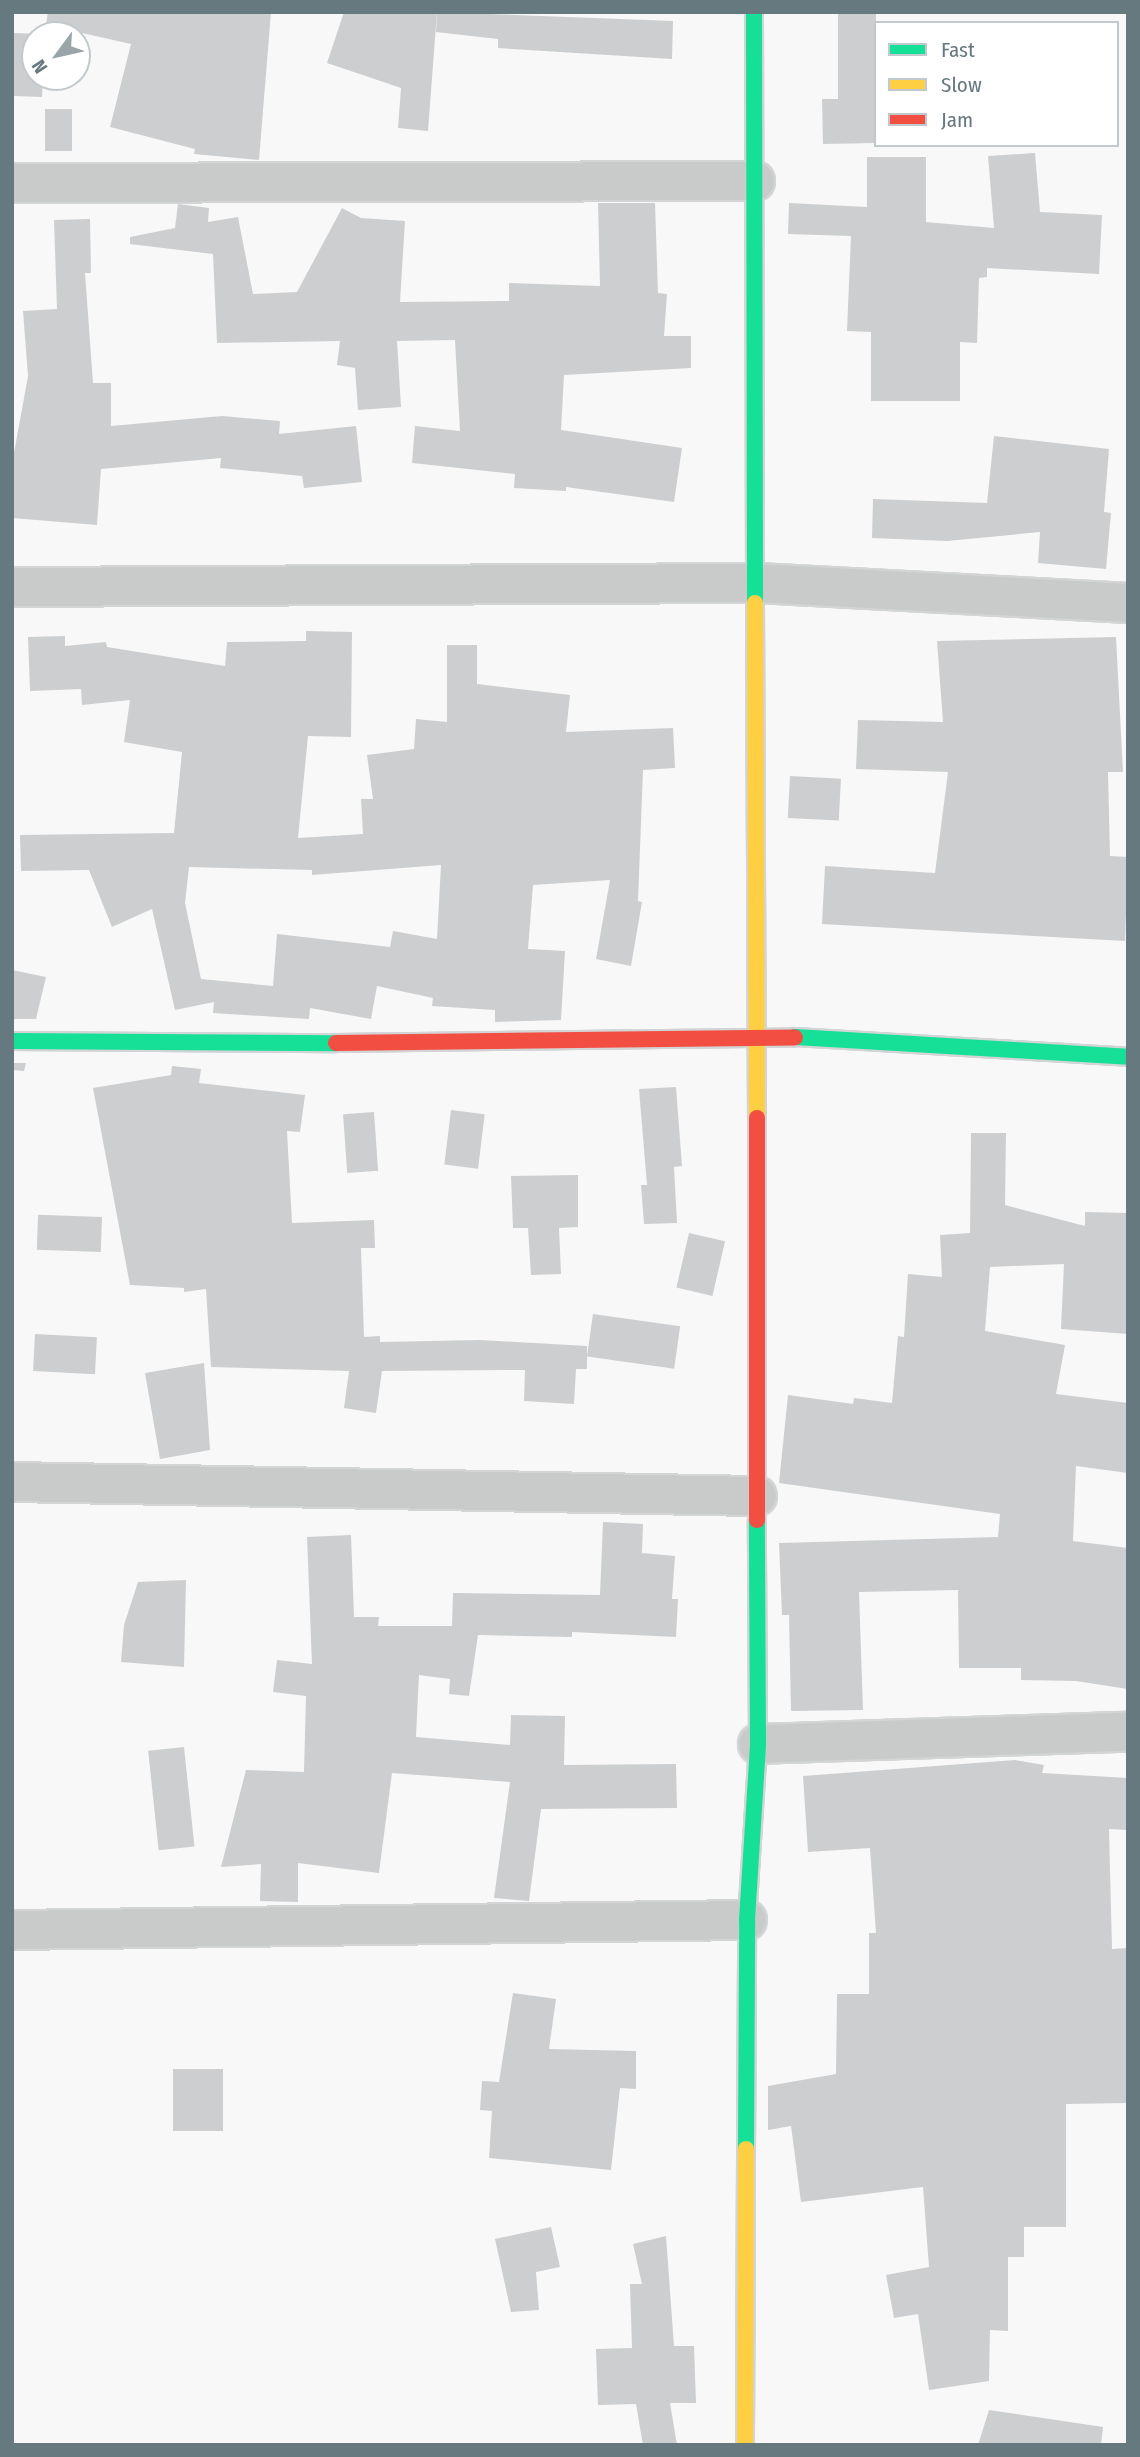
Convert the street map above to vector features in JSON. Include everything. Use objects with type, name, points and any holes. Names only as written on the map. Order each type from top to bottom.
[{"type":"street","points":[[745,2445],[747,1920],[758,1744],[758,583],[754,12]]},
{"type":"street","points":[[12,183],[755,181]]},
{"type":"street","points":[[12,587],[758,583],[1128,603]]},
{"type":"street","points":[[12,1041],[484,1044],[759,1035],[825,1036],[959,1051],[1128,1057]]},
{"type":"street","points":[[12,1482],[757,1496]]},
{"type":"street","points":[[758,1744],[1128,1732]]},
{"type":"street","points":[[12,1930],[747,1920]]},
{"type":"building","points":[[48,12],[271,12],[259,160],[194,154],[195,149],[110,127],[131,44],[91,35],[91,21],[47,21]]},
{"type":"building","points":[[344,12],[437,12],[428,131],[398,128],[401,88],[327,63]]},
{"type":"building","points":[[437,12],[673,21],[672,59],[498,48],[498,39],[436,32]]},
{"type":"building","points":[[838,12],[876,12],[874,143],[823,144],[822,99],[838,99]]},
{"type":"building","points":[[14,33],[21,33],[21,91],[42,91],[42,97],[13,96]]},
{"type":"building","points":[[45,109],[72,109],[72,151],[45,151]]},
{"type":"building","points":[[1035,153],[1040,212],[1102,215],[1099,274],[987,268],[987,277],[979,278],[977,343],[960,342],[960,401],[871,401],[871,332],[847,331],[851,236],[788,234],[789,203],[867,207],[867,157],[926,157],[926,222],[994,228],[988,156]]},
{"type":"building","points":[[598,203],[655,203],[658,293],[667,294],[664,336],[691,336],[691,368],[564,375],[561,430],[682,448],[674,502],[566,487],[566,491],[514,488],[515,474],[412,463],[415,426],[460,431],[455,340],[397,341],[401,407],[358,410],[355,368],[337,365],[340,341],[217,343],[213,254],[130,244],[130,237],[175,228],[178,204],[209,208],[208,222],[238,217],[253,294],[297,292],[342,208],[361,218],[405,221],[400,302],[509,301],[509,283],[600,286]]},
{"type":"building","points":[[90,219],[91,273],[85,273],[93,383],[111,383],[111,426],[222,416],[280,421],[279,434],[356,426],[362,482],[304,488],[302,476],[220,468],[221,458],[101,469],[97,525],[12,518],[12,464],[28,376],[23,311],[57,309],[54,220]]},
{"type":"building","points":[[994,436],[1109,449],[1104,512],[1111,513],[1106,569],[1038,563],[1040,532],[947,541],[872,538],[873,499],[987,503]]},
{"type":"building","points":[[306,631],[352,632],[351,737],[308,736],[298,838],[363,834],[361,799],[373,799],[367,755],[414,749],[416,719],[447,722],[447,645],[477,645],[477,684],[570,695],[566,732],[673,728],[675,768],[643,770],[638,901],[642,902],[631,966],[596,959],[610,880],[533,885],[528,949],[565,951],[561,1020],[495,1022],[495,1010],[432,1006],[433,998],[377,986],[371,1019],[310,1008],[309,1019],[213,1013],[214,1002],[175,1010],[152,909],[112,927],[89,870],[21,871],[20,835],[174,833],[182,752],[124,742],[130,700],[82,705],[81,689],[30,691],[28,637],[65,636],[65,646],[106,642],[107,647],[225,666],[227,642],[306,641]],"holes":[[[441,865],[437,939],[393,931],[390,947],[277,934],[273,986],[201,979],[185,903],[189,867],[312,870],[312,875]]]},
{"type":"building","points":[[1116,637],[1123,772],[1108,772],[1110,856],[1128,857],[1125,941],[822,924],[825,866],[935,873],[948,772],[856,769],[858,720],[943,722],[937,641]]},
{"type":"building","points":[[790,776],[841,779],[839,821],[788,818]]},
{"type":"building","points":[[12,970],[46,977],[36,1019],[12,1019]]},
{"type":"building","points":[[12,1063],[26,1063],[24,1071],[12,1070]]},
{"type":"building","points":[[172,1066],[201,1069],[199,1083],[305,1095],[300,1132],[287,1131],[292,1223],[374,1220],[375,1248],[361,1248],[364,1337],[380,1336],[380,1342],[480,1340],[587,1346],[587,1369],[576,1369],[574,1404],[524,1401],[525,1370],[382,1371],[376,1413],[344,1408],[349,1371],[211,1367],[206,1289],[184,1292],[184,1288],[130,1285],[93,1088],[171,1075]]},
{"type":"building","points":[[676,1087],[682,1166],[674,1167],[677,1223],[644,1224],[641,1185],[647,1185],[639,1089]]},
{"type":"building","points":[[451,1110],[485,1114],[478,1169],[444,1165]]},
{"type":"building","points":[[374,1112],[378,1171],[347,1173],[343,1114]]},
{"type":"building","points":[[971,1133],[1006,1133],[1005,1205],[1085,1226],[1085,1212],[1128,1213],[1128,1334],[1061,1329],[1064,1264],[990,1267],[985,1331],[1065,1345],[1056,1394],[1128,1403],[1128,1473],[1076,1466],[1073,1541],[1128,1548],[1128,1689],[1076,1681],[1021,1680],[1021,1668],[959,1668],[958,1590],[859,1592],[863,1710],[791,1711],[789,1615],[782,1615],[779,1543],[998,1537],[1000,1514],[779,1483],[788,1395],[853,1404],[854,1398],[892,1403],[898,1336],[904,1337],[908,1274],[942,1277],[940,1235],[970,1233]]},
{"type":"building","points":[[578,1175],[578,1227],[559,1228],[561,1274],[531,1275],[528,1228],[513,1228],[511,1176]]},
{"type":"building","points":[[38,1215],[102,1217],[101,1252],[37,1250]]},
{"type":"building","points":[[689,1233],[725,1241],[712,1296],[676,1288]]},
{"type":"building","points":[[593,1314],[680,1326],[674,1369],[587,1357]]},
{"type":"building","points":[[35,1334],[97,1337],[95,1374],[33,1371]]},
{"type":"building","points":[[204,1363],[210,1450],[160,1459],[145,1373]]},
{"type":"building","points":[[603,1522],[643,1524],[642,1553],[675,1556],[672,1599],[678,1599],[676,1637],[572,1632],[572,1637],[478,1635],[469,1696],[449,1694],[450,1679],[419,1675],[416,1737],[510,1745],[511,1715],[565,1716],[564,1765],[676,1764],[677,1808],[541,1809],[529,1901],[494,1898],[510,1782],[392,1773],[379,1873],[298,1863],[298,1902],[260,1901],[261,1864],[221,1867],[246,1770],[304,1772],[306,1696],[273,1692],[277,1660],[312,1664],[307,1537],[351,1535],[354,1617],[379,1617],[378,1626],[452,1626],[453,1593],[600,1595]]},
{"type":"building","points":[[186,1580],[184,1667],[121,1662],[124,1625],[138,1582]]},
{"type":"building","points":[[184,1747],[194,1846],[159,1850],[148,1751]]},
{"type":"building","points":[[1015,1760],[1044,1765],[1042,1773],[1128,1778],[1128,1830],[1109,1829],[1112,1949],[1128,1948],[1128,2103],[1066,2104],[1066,2227],[1024,2227],[1024,2257],[1008,2257],[1008,2331],[990,2330],[989,2381],[929,2390],[918,2314],[894,2318],[886,2275],[929,2267],[923,2187],[801,2202],[791,2126],[768,2130],[768,2086],[836,2074],[837,1994],[869,1994],[869,1933],[876,1933],[870,1848],[808,1852],[803,1776]]},
{"type":"building","points":[[513,1993],[556,1999],[549,2049],[636,2051],[636,2089],[620,2088],[611,2170],[489,2158],[492,2111],[480,2110],[482,2081],[499,2082]]},
{"type":"building","points":[[173,2069],[223,2069],[223,2131],[173,2131]]},
{"type":"building","points":[[551,2227],[560,2267],[536,2272],[539,2310],[511,2312],[495,2239]]},
{"type":"building","points":[[666,2236],[674,2346],[694,2346],[696,2403],[670,2403],[677,2445],[643,2445],[636,2404],[598,2405],[596,2349],[632,2348],[630,2284],[642,2284],[633,2244]]},
{"type":"building","points":[[989,2410],[1103,2427],[1101,2445],[978,2445]]},
{"type":"traffic: fast","points":[[754,12],[755,603]]},
{"type":"traffic: fast","points":[[795,1037],[1128,1057]]},
{"type":"traffic: fast","points":[[12,1041],[336,1043]]},
{"type":"traffic: fast","points":[[746,2149],[747,1920],[758,1744],[757,1520]]},
{"type":"traffic: slow","points":[[755,603],[757,1118]]},
{"type":"traffic: slow","points":[[745,2445],[746,2149]]},
{"type":"traffic: jam","points":[[336,1043],[795,1037]]},
{"type":"traffic: jam","points":[[757,1118],[757,1520]]}]
